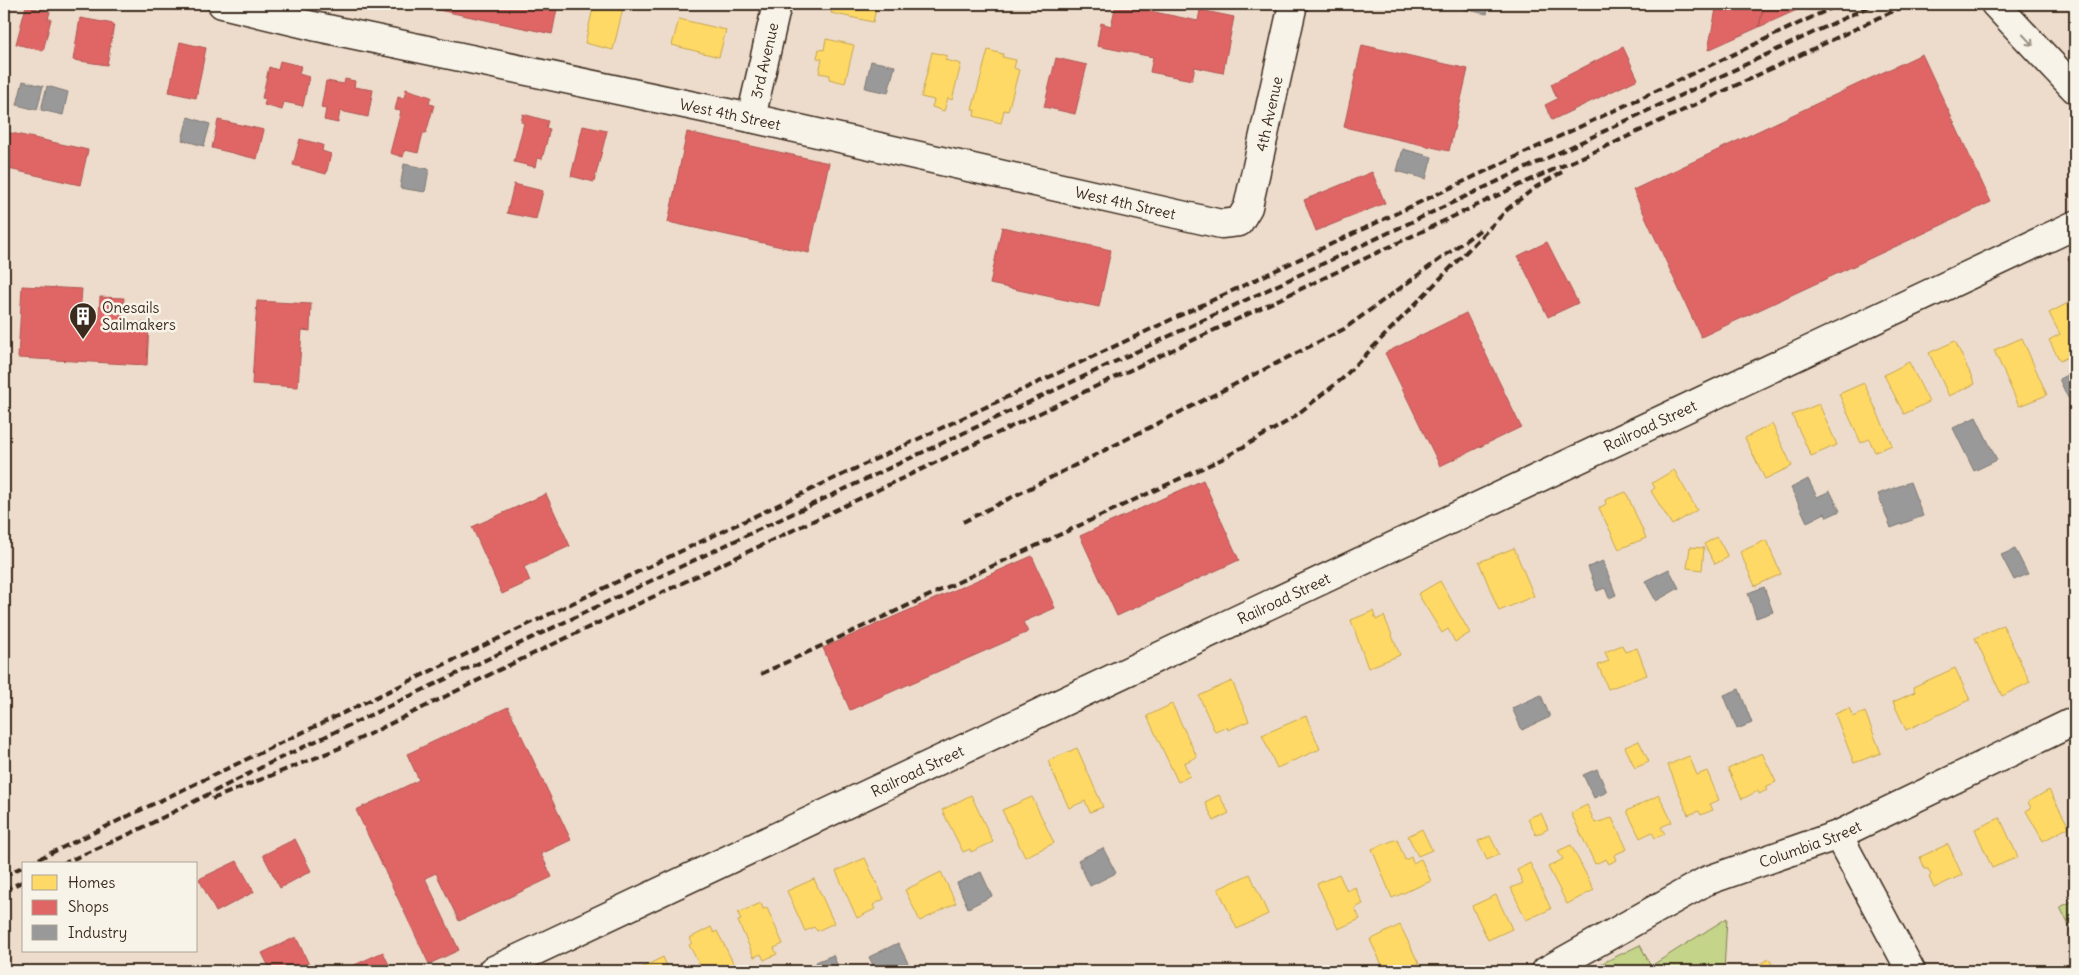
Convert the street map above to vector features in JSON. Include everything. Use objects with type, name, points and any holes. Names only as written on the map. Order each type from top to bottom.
[{"type":"street","name":"West 4th Street","points":[[222,4],[313,26],[751,118],[1222,224],[1239,222]]},
{"type":"street","name":"3rd Avenue","points":[[751,118],[777,4]]},
{"type":"street","name":"4th Avenue","points":[[1239,222],[1248,207],[1294,4]]},
{"type":"street","points":[[1995,4],[2075,89]]},
{"type":"street","name":"Railroad Street","points":[[492,971],[2075,225]]},
{"type":"street","name":"Columbia Street","points":[[1546,971],[1706,881],[1838,835],[2075,721]]},
{"type":"street","points":[[1838,835],[1911,971]]},
{"type":"green space","points":[[2075,900],[2075,938],[2060,907]]},
{"type":"green space","points":[[1727,918],[1724,971],[1586,971],[1640,945],[1651,966]]},
{"type":"building: Homes","points":[[594,4],[624,4],[613,50],[585,43]]},
{"type":"building: Homes","points":[[833,4],[877,4],[873,22],[831,13]]},
{"type":"building: Homes","points":[[679,19],[726,30],[719,57],[672,45]]},
{"type":"building: Homes","points":[[826,39],[854,45],[845,83],[829,79],[830,75],[819,73],[822,59],[817,58],[819,49],[824,50]]},
{"type":"building: Homes","points":[[988,50],[1003,54],[1002,57],[1016,60],[1014,68],[1019,70],[1008,111],[1004,110],[1001,123],[974,116],[975,110],[972,110]]},
{"type":"building: Homes","points":[[932,52],[947,56],[945,60],[961,64],[952,100],[948,98],[944,111],[932,107],[934,100],[921,97]]},
{"type":"building: Homes","points":[[2068,303],[2075,318],[2075,353],[2060,361],[2049,340],[2060,334],[2049,313]]},
{"type":"building: Homes","points":[[2022,338],[2047,395],[2019,406],[1994,350]]},
{"type":"building: Homes","points":[[1955,341],[1975,384],[1949,396],[1929,353]]},
{"type":"building: Homes","points":[[1909,362],[1929,402],[1904,414],[1884,375]]},
{"type":"building: Homes","points":[[1864,383],[1892,445],[1875,452],[1869,439],[1861,443],[1839,394]]},
{"type":"building: Homes","points":[[1819,404],[1837,445],[1811,456],[1792,415]]},
{"type":"building: Homes","points":[[1772,424],[1792,466],[1765,479],[1745,438]]},
{"type":"building: Homes","points":[[1674,470],[1697,510],[1672,525],[1651,491],[1655,488],[1652,483]]},
{"type":"building: Homes","points":[[1626,492],[1646,538],[1619,549],[1599,508],[1606,504],[1605,500]]},
{"type":"building: Homes","points":[[1717,537],[1728,557],[1715,564],[1704,544]]},
{"type":"building: Homes","points":[[1766,540],[1781,574],[1755,586],[1740,552]]},
{"type":"building: Homes","points":[[1690,547],[1704,548],[1702,570],[1687,568]]},
{"type":"building: Homes","points":[[1514,548],[1534,596],[1499,611],[1479,562]]},
{"type":"building: Homes","points":[[1440,581],[1470,633],[1455,642],[1448,629],[1442,633],[1418,594]]},
{"type":"building: Homes","points":[[1373,611],[1376,620],[1384,616],[1400,655],[1368,668],[1351,620]]},
{"type":"building: Homes","points":[[2003,625],[2030,682],[2002,696],[1975,638]]},
{"type":"building: Homes","points":[[1622,645],[1625,652],[1637,648],[1647,675],[1608,689],[1598,665],[1609,661],[1605,652]]},
{"type":"building: Homes","points":[[1955,668],[1970,700],[1906,730],[1893,702],[1915,692],[1913,687]]},
{"type":"building: Homes","points":[[1232,681],[1249,721],[1228,730],[1227,727],[1215,732],[1199,696]]},
{"type":"building: Homes","points":[[1172,704],[1197,757],[1184,763],[1190,776],[1178,782],[1147,716]]},
{"type":"building: Homes","points":[[1849,708],[1853,717],[1865,712],[1881,753],[1854,763],[1835,714]]},
{"type":"building: Homes","points":[[1306,716],[1320,749],[1277,768],[1262,735]]},
{"type":"building: Homes","points":[[1639,741],[1649,762],[1635,768],[1625,747]]},
{"type":"building: Homes","points":[[1077,748],[1103,807],[1090,812],[1085,801],[1069,808],[1048,761]]},
{"type":"building: Homes","points":[[1762,753],[1776,782],[1765,787],[1767,790],[1759,794],[1758,791],[1742,799],[1728,769]]},
{"type":"building: Homes","points":[[1689,756],[1697,775],[1707,771],[1719,800],[1710,804],[1713,810],[1701,815],[1699,811],[1688,815],[1668,765]]},
{"type":"building: Homes","points":[[2049,790],[2069,827],[2043,841],[2026,811],[2031,808],[2028,802]]},
{"type":"building: Homes","points":[[971,795],[993,842],[971,852],[970,849],[963,852],[942,810]]},
{"type":"building: Homes","points":[[1219,795],[1229,813],[1214,821],[1205,802]]},
{"type":"building: Homes","points":[[1659,795],[1672,822],[1661,827],[1665,834],[1655,838],[1652,832],[1640,838],[1627,811]]},
{"type":"building: Homes","points":[[1032,797],[1054,843],[1025,857],[1002,810]]},
{"type":"building: Homes","points":[[1587,805],[1595,823],[1612,818],[1627,849],[1614,855],[1616,860],[1609,864],[1606,859],[1595,864],[1571,813]]},
{"type":"building: Homes","points":[[1541,813],[1548,829],[1536,835],[1528,818]]},
{"type":"building: Homes","points":[[2000,818],[2018,857],[1992,868],[1975,829]]},
{"type":"building: Homes","points":[[1422,829],[1432,850],[1418,856],[1408,836]]},
{"type":"building: Homes","points":[[1490,836],[1499,854],[1487,860],[1478,841]]},
{"type":"building: Homes","points":[[1397,839],[1405,860],[1411,857],[1413,863],[1421,859],[1431,881],[1392,898],[1372,849]]},
{"type":"building: Homes","points":[[1948,844],[1962,875],[1934,888],[1929,877],[1931,875],[1928,869],[1925,869],[1920,857]]},
{"type":"building: Homes","points":[[1571,845],[1594,890],[1567,904],[1548,867],[1563,859],[1558,851]]},
{"type":"building: Homes","points":[[865,858],[884,899],[873,905],[875,909],[857,918],[836,871]]},
{"type":"building: Homes","points":[[1530,863],[1551,909],[1526,920],[1511,888],[1523,883],[1517,870]]},
{"type":"building: Homes","points":[[941,872],[956,903],[920,921],[905,890]]},
{"type":"building: Homes","points":[[1250,874],[1268,914],[1237,929],[1218,889]]},
{"type":"building: Homes","points":[[1339,874],[1347,891],[1355,887],[1363,904],[1355,908],[1360,919],[1338,929],[1317,884]]},
{"type":"building: Homes","points":[[814,879],[834,923],[817,931],[814,927],[805,931],[787,891]]},
{"type":"building: Homes","points":[[1496,895],[1512,929],[1488,940],[1472,906]]},
{"type":"building: Homes","points":[[761,903],[763,909],[767,908],[783,944],[774,948],[777,954],[764,960],[761,954],[754,957],[738,921],[741,920],[738,913]]},
{"type":"building: Homes","points":[[1400,925],[1420,966],[1413,971],[1385,971],[1370,940]]},
{"type":"building: Homes","points":[[711,927],[714,933],[717,931],[736,968],[730,971],[703,971],[689,945],[692,943],[690,938]]},
{"type":"building: Homes","points":[[663,957],[669,971],[637,971],[637,970]]},
{"type":"building: Homes","points":[[1769,959],[1776,971],[1746,971]]},
{"type":"building: Shops","points":[[410,4],[558,4],[552,34]]},
{"type":"building: Shops","points":[[1116,4],[1141,4],[1140,9],[1198,21],[1200,10],[1234,17],[1223,73],[1195,67],[1192,80],[1150,72],[1153,57],[1097,46],[1101,23],[1111,26]]},
{"type":"building: Shops","points":[[1693,4],[1764,4],[1759,27],[1708,50],[1716,9]]},
{"type":"building: Shops","points":[[1764,4],[1810,4],[1759,27]]},
{"type":"building: Shops","points":[[26,6],[50,12],[48,19],[51,19],[43,51],[16,44]]},
{"type":"building: Shops","points":[[80,18],[114,24],[107,65],[73,60]]},
{"type":"building: Shops","points":[[180,42],[206,48],[196,98],[169,92]]},
{"type":"building: Shops","points":[[1362,45],[1468,69],[1449,151],[1344,127]]},
{"type":"building: Shops","points":[[1623,47],[1638,79],[1552,120],[1545,105],[1557,99],[1551,84]]},
{"type":"building: Shops","points":[[1922,54],[1991,202],[1701,337],[1633,190]]},
{"type":"building: Shops","points":[[1056,58],[1087,65],[1075,114],[1044,107]]},
{"type":"building: Shops","points":[[280,61],[301,66],[299,74],[309,77],[303,106],[284,102],[282,110],[264,105],[266,99],[262,98],[269,67],[278,70]]},
{"type":"building: Shops","points":[[345,79],[355,81],[354,87],[373,90],[368,117],[340,111],[338,123],[324,120],[326,109],[321,108],[326,81],[344,84]]},
{"type":"building: Shops","points":[[406,89],[431,97],[429,104],[434,105],[426,133],[423,133],[418,153],[405,150],[403,157],[390,153],[401,111],[395,110],[398,97],[404,98]]},
{"type":"building: Shops","points":[[523,114],[548,121],[546,128],[550,129],[542,159],[537,158],[535,167],[514,162],[524,123],[521,122]]},
{"type":"building: Shops","points":[[218,120],[264,130],[257,159],[212,148]]},
{"type":"building: Shops","points":[[583,126],[607,131],[594,182],[571,176]]},
{"type":"building: Shops","points":[[7,132],[88,150],[80,185],[4,168],[4,144]]},
{"type":"building: Shops","points":[[687,132],[829,163],[809,253],[668,222]]},
{"type":"building: Shops","points":[[300,139],[323,145],[322,151],[331,154],[326,174],[293,165]]},
{"type":"building: Shops","points":[[1372,172],[1385,203],[1316,231],[1304,200]]},
{"type":"building: Shops","points":[[514,184],[543,191],[536,219],[507,213]]},
{"type":"building: Shops","points":[[1002,227],[1111,250],[1099,307],[990,284]]},
{"type":"building: Shops","points":[[1547,242],[1578,303],[1548,317],[1518,256]]},
{"type":"building: Shops","points":[[2075,255],[2075,274],[2068,258]]},
{"type":"building: Shops","name":"Onesails Sailmakers","points":[[22,286],[82,289],[80,315],[99,316],[100,297],[124,298],[122,321],[149,323],[147,365],[18,358]]},
{"type":"building: Shops","points":[[257,301],[311,304],[310,331],[302,330],[298,387],[252,384]]},
{"type":"building: Shops","points":[[1466,313],[1521,427],[1440,466],[1385,353]]},
{"type":"building: Shops","points":[[1203,480],[1239,560],[1117,616],[1080,536]]},
{"type":"building: Shops","points":[[546,494],[570,546],[524,567],[530,581],[502,594],[472,527]]},
{"type":"building: Shops","points":[[1032,556],[1055,608],[1023,622],[1028,632],[850,710],[823,648]]},
{"type":"building: Shops","points":[[508,707],[571,840],[541,854],[552,877],[459,921],[436,873],[425,878],[459,950],[429,964],[356,810],[419,780],[407,754]]},
{"type":"building: Shops","points":[[295,839],[311,871],[280,888],[263,855]]},
{"type":"building: Shops","points":[[237,861],[254,892],[216,912],[199,879]]},
{"type":"building: Shops","points":[[296,937],[312,971],[271,971],[262,953]]},
{"type":"building: Shops","points":[[383,952],[392,971],[352,971],[350,967]]},
{"type":"building: Industry","points":[[643,4],[667,4],[665,10]]},
{"type":"building: Industry","points":[[1464,4],[1489,4],[1487,14],[1463,9]]},
{"type":"building: Industry","points":[[871,61],[895,66],[888,93],[865,88]]},
{"type":"building: Industry","points":[[23,81],[43,86],[37,110],[17,105]]},
{"type":"building: Industry","points":[[47,86],[68,92],[63,115],[41,110]]},
{"type":"building: Industry","points":[[188,117],[210,124],[204,146],[182,140]]},
{"type":"building: Industry","points":[[1403,149],[1432,157],[1426,179],[1397,171]]},
{"type":"building: Industry","points":[[404,164],[429,169],[425,192],[400,188]]},
{"type":"building: Industry","points":[[2075,371],[2075,395],[2068,398],[2059,379]]},
{"type":"building: Industry","points":[[1976,417],[1997,460],[1974,471],[1953,428]]},
{"type":"building: Industry","points":[[1808,479],[1817,497],[1830,491],[1840,511],[1827,517],[1825,513],[1807,522],[1791,488]]},
{"type":"building: Industry","points":[[1910,482],[1923,516],[1891,528],[1878,494]]},
{"type":"building: Industry","points":[[2015,549],[2028,574],[2014,580],[2001,555]]},
{"type":"building: Industry","points":[[1603,561],[1616,595],[1609,598],[1605,588],[1597,591],[1588,567]]},
{"type":"building: Industry","points":[[1669,569],[1679,588],[1656,601],[1645,581]]},
{"type":"building: Industry","points":[[1764,587],[1773,612],[1756,618],[1748,593]]},
{"type":"building: Industry","points":[[1739,689],[1752,723],[1737,729],[1724,695]]},
{"type":"building: Industry","points":[[1541,695],[1550,717],[1522,730],[1512,708]]},
{"type":"building: Industry","points":[[1597,769],[1607,792],[1594,798],[1583,775]]},
{"type":"building: Industry","points":[[1103,848],[1116,873],[1090,886],[1078,860]]},
{"type":"building: Industry","points":[[981,872],[992,896],[968,908],[957,883]]},
{"type":"building: Industry","points":[[898,943],[910,967],[902,971],[876,971],[869,957]]},
{"type":"building: Industry","points":[[833,955],[840,971],[820,971],[816,962]]},
{"type":"railway","points":[[32,862],[721,532],[1840,4]]},
{"type":"railway","points":[[66,862],[136,831],[270,763],[726,545],[1874,4]]},
{"type":"railway","points":[[212,799],[345,746],[499,670],[1528,181],[1616,142],[1908,4]]},
{"type":"railway","points":[[1506,210],[1536,187],[1562,172]]},
{"type":"railway","points":[[761,674],[1222,459],[1290,420],[1342,379],[1510,207]]},
{"type":"railway","points":[[963,522],[1344,329],[1480,230]]},
{"type":"railway","points":[[4,876],[22,867]]},
{"type":"railway","points":[[4,890],[22,882]]},
{"type":"place","name":"Onesails Sailmakers","points":[[83,340]]}]
